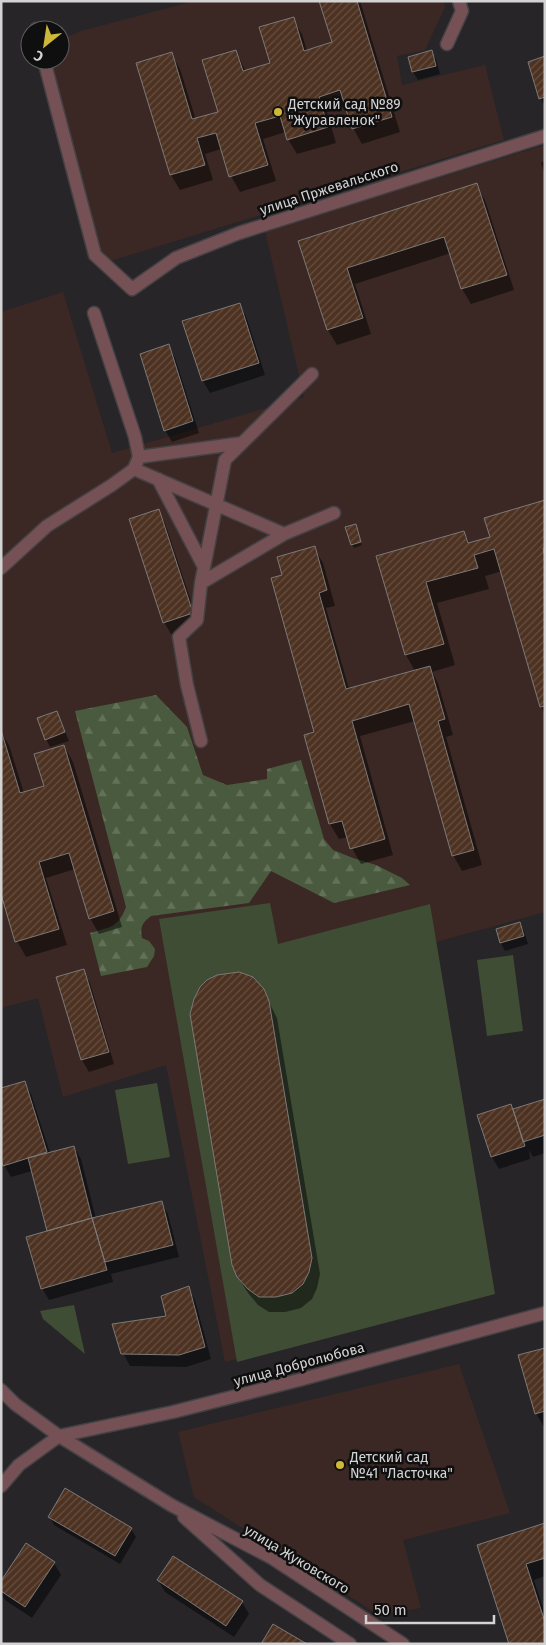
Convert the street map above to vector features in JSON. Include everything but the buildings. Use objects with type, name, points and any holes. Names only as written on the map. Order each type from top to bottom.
[{"type":"street","points":[[447,44],[462,10],[459,1]]},
{"type":"street","name":"улица Пржевальского","points":[[47,70],[95,255],[132,289],[176,258],[239,233],[545,136]]},
{"type":"street","points":[[1,568],[47,526],[134,469],[139,457],[135,437],[94,313]]},
{"type":"street","points":[[201,741],[187,685],[179,637],[197,620],[201,583],[225,460],[312,374]]},
{"type":"street","points":[[139,457],[242,443]]},
{"type":"street","points":[[134,469],[284,534]]},
{"type":"street","points":[[158,479],[204,567]]},
{"type":"street","points":[[201,583],[284,534],[334,513]]},
{"type":"street","name":"улица Добролюбова","points":[[59,1436],[173,1412],[545,1313]]},
{"type":"street","name":"улица Жуковского","points":[[1,1390],[15,1404],[59,1436],[171,1506],[272,1558],[403,1644]]},
{"type":"street","points":[[1,1486],[19,1465],[59,1436]]},
{"type":"street","name":"улица Жуковского","points":[[171,1506],[260,1586],[350,1644]]},
{"type":"shaded area","name":"Детский сад №89 \"Журавленок\"","points":[[194,1],[443,1],[445,7],[425,50],[397,56],[402,85],[485,65],[504,140],[104,263],[46,70],[70,70],[70,36],[81,31]]},
{"type":"shaded area","points":[[545,145],[545,912],[436,942],[495,1294],[225,1362],[166,1065],[63,1097],[38,998],[1,1008],[1,312],[63,292],[112,453],[304,397],[265,231]]},
{"type":"shaded area","name":"Детский сад №41 \"Ласточка\"","points":[[459,1364],[510,1513],[403,1540],[421,1608],[379,1615],[194,1497],[178,1432]]},
{"type":"green space","points":[[156,695],[187,727],[203,775],[227,785],[267,779],[267,769],[301,760],[324,839],[333,850],[376,865],[402,878],[410,885],[334,903],[271,871],[249,903],[151,916],[144,923],[141,931],[142,938],[149,941],[155,949],[154,956],[147,967],[101,976],[90,933],[112,926],[120,919],[126,907],[75,711]]},
{"type":"green space","points":[[270,903],[278,944],[430,904],[495,1294],[237,1362],[159,919]]},
{"type":"green space","points":[[513,955],[523,1031],[487,1036],[477,960]]},
{"type":"green space","points":[[157,1083],[170,1157],[128,1164],[115,1090]]},
{"type":"green space","points":[[74,1305],[85,1354],[43,1319],[40,1311]]},
{"type":"place","name":"Детский сад №89 \"Журавленок\"","points":[[278,112]]},
{"type":"place","name":"Детский сад №41 \"Ласточка\"","points":[[340,1465]]}]
